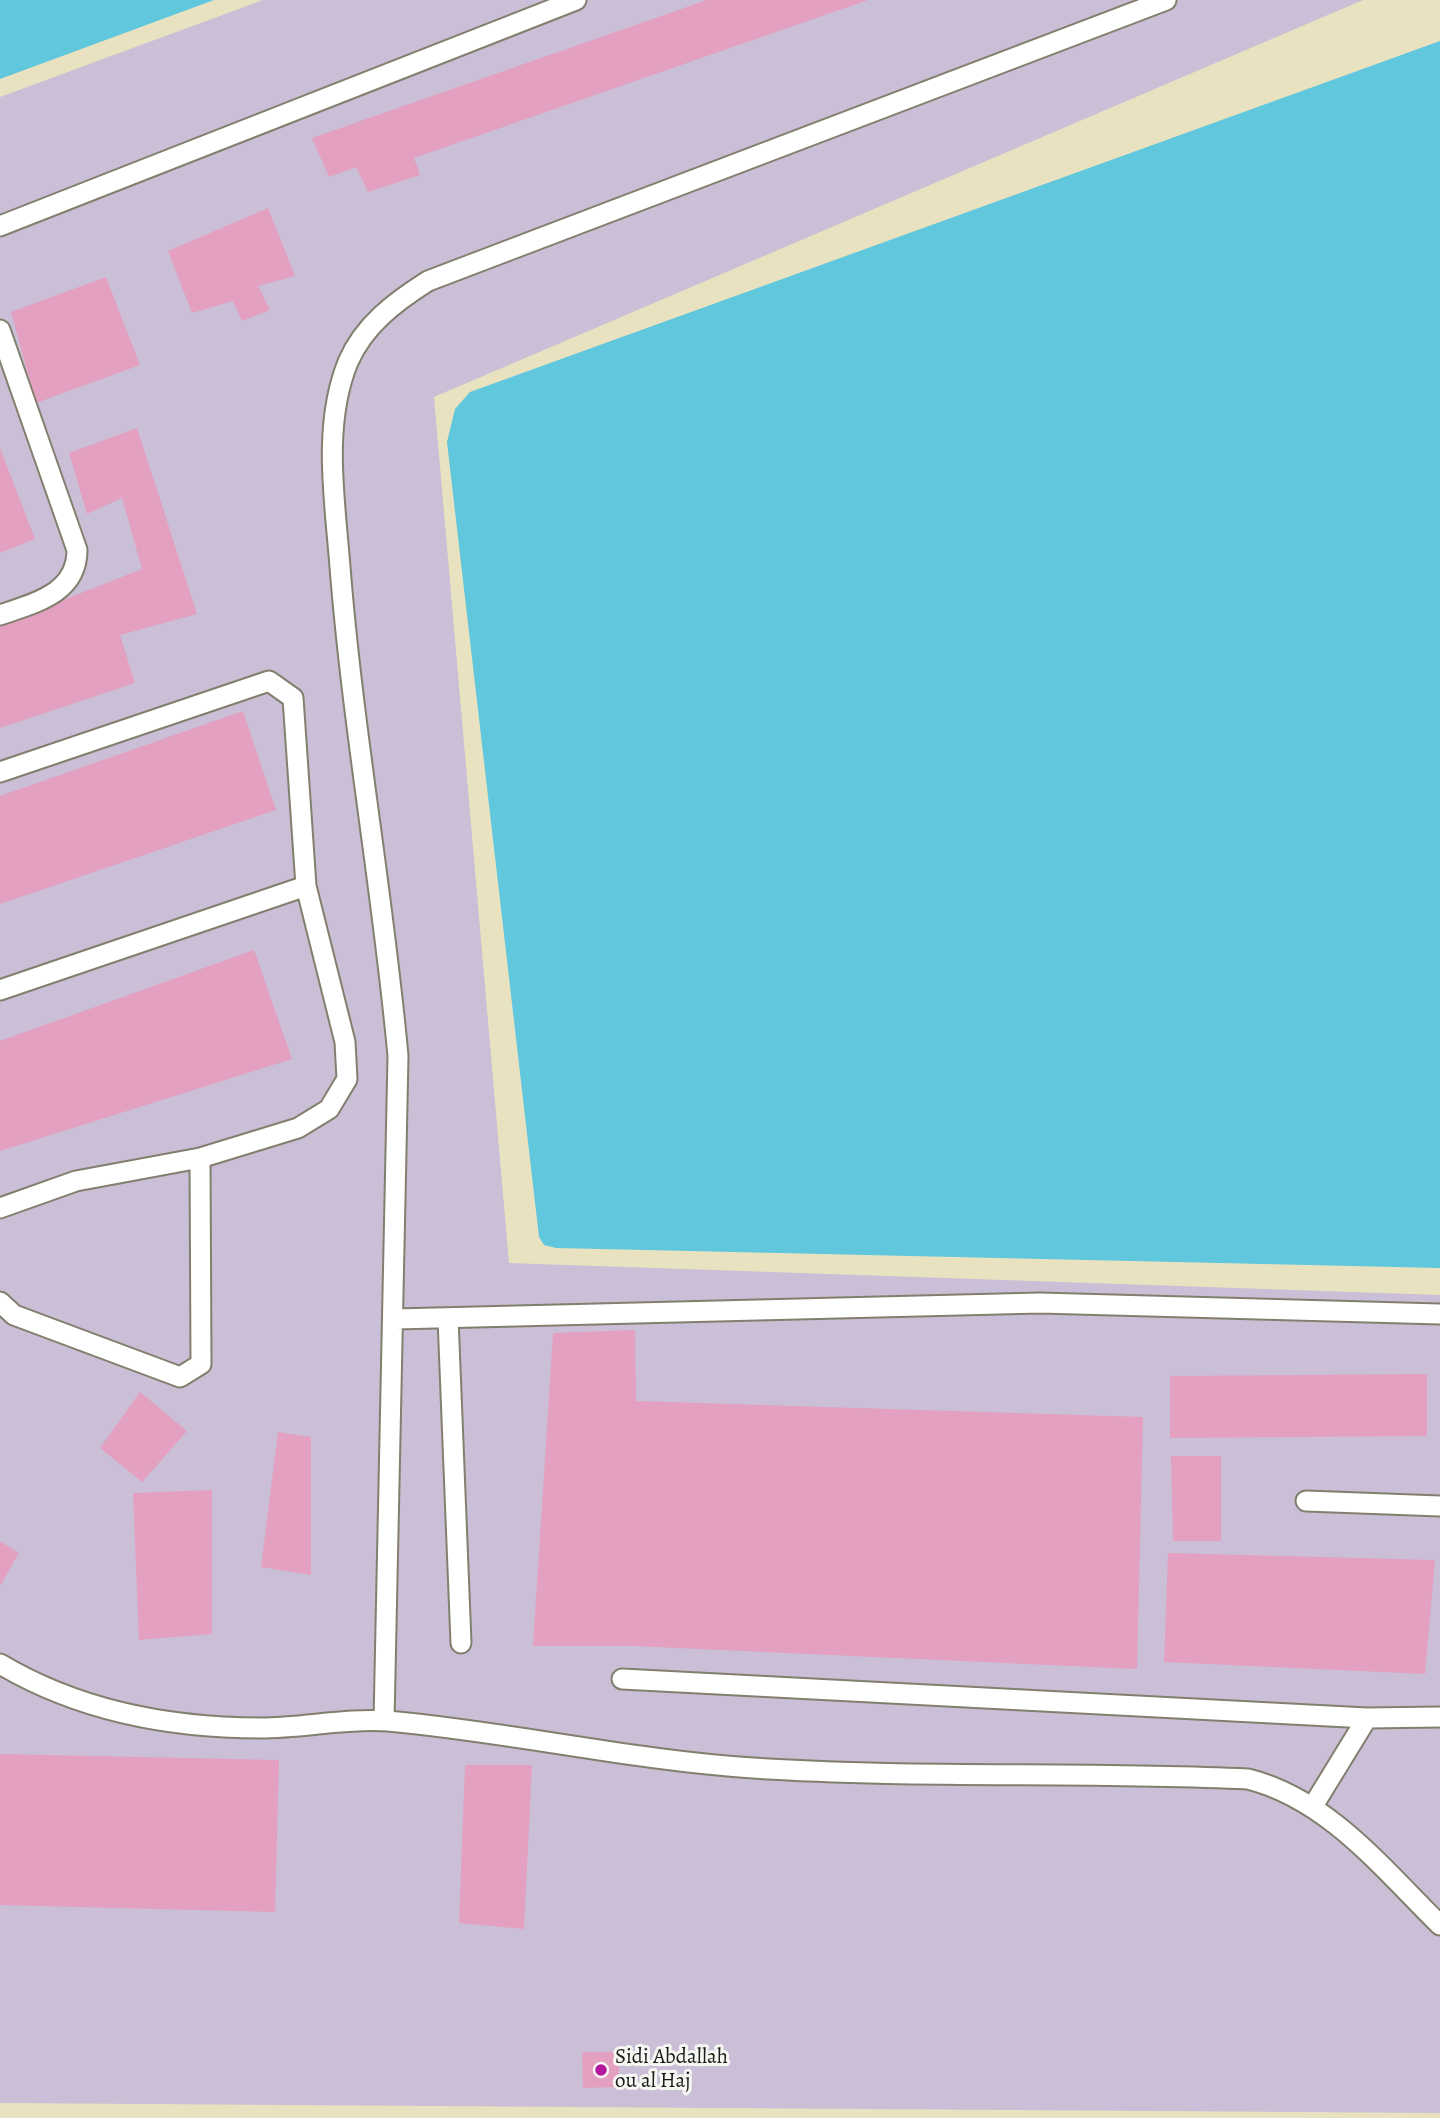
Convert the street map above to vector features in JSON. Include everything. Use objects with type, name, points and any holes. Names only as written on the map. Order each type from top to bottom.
[{"type":"lane","points":[[0,226],[576,0]]},
{"type":"lane","points":[[384,1721],[395,1319],[398,1056],[388,950],[347,650],[333,473],[333,434],[339,393],[348,362],[368,328],[396,302],[428,281],[1166,0]]},
{"type":"lane","points":[[0,330],[77,550],[77,564],[71,579],[59,591],[0,615]]},
{"type":"lane","points":[[0,772],[269,681],[293,698],[306,886],[345,1042],[347,1079],[329,1109],[298,1128],[200,1158],[76,1181],[0,1208]]},
{"type":"lane","points":[[0,990],[306,886]]},
{"type":"lane","points":[[0,1302],[14,1315],[180,1377],[201,1364],[200,1158]]},
{"type":"lane","points":[[395,1319],[1040,1303],[1440,1314]]},
{"type":"lane","points":[[448,1318],[461,1643]]},
{"type":"lane","points":[[1306,1502],[1440,1506]]},
{"type":"lane","points":[[0,1664],[30,1682],[85,1704],[139,1717],[201,1726],[263,1728],[384,1721],[558,1742],[696,1764],[755,1769],[914,1775],[1248,1779],[1273,1785],[1313,1806],[1353,1840],[1440,1925]]},
{"type":"lane","points":[[622,1679],[1367,1718],[1440,1717]]},
{"type":"lane","points":[[1313,1806],[1367,1718]]},
{"type":"shaded area","points":[[263,0],[1363,0],[434,397],[509,1263],[1440,1295],[1440,2113],[0,2103],[0,97]]},
{"type":"water","points":[[0,0],[214,0],[0,79]]},
{"type":"water","points":[[1440,41],[1440,1268],[556,1248],[544,1245],[539,1237],[447,442],[455,409],[470,392]]},
{"type":"building","points":[[707,0],[868,0],[414,158],[420,175],[368,192],[356,167],[329,177],[312,138]]},
{"type":"building","points":[[268,208],[295,276],[258,286],[270,310],[242,321],[233,301],[192,313],[168,251]]},
{"type":"building","points":[[106,277],[140,365],[36,403],[11,312]]},
{"type":"building","points":[[137,428],[197,614],[120,635],[135,683],[0,728],[0,625],[142,569],[122,498],[87,514],[69,453]]},
{"type":"building","points":[[0,448],[35,539],[0,553]]},
{"type":"building","points":[[243,711],[276,810],[0,904],[0,796]]},
{"type":"building","points":[[254,950],[292,1059],[0,1151],[0,1041]]},
{"type":"building","points":[[635,1330],[636,1401],[1143,1417],[1137,1669],[633,1646],[533,1646],[553,1333]]},
{"type":"building","points":[[1427,1374],[1427,1436],[1170,1438],[1170,1376]]},
{"type":"building","points":[[140,1392],[187,1431],[142,1482],[100,1448]]},
{"type":"building","points":[[278,1432],[311,1437],[311,1575],[261,1567]]},
{"type":"building","points":[[1171,1456],[1221,1456],[1221,1541],[1173,1541]]},
{"type":"building","points":[[212,1490],[212,1634],[139,1640],[133,1493]]},
{"type":"building","points":[[0,1541],[19,1553],[0,1586]]},
{"type":"building","points":[[1168,1553],[1435,1560],[1425,1674],[1164,1662]]},
{"type":"building","points":[[0,1754],[279,1760],[275,1912],[0,1905]]},
{"type":"building","points":[[465,1765],[532,1765],[524,1929],[459,1923]]},
{"type":"building","name":"Sidi Abdallah ou al Haj","points":[[582,2052],[619,2052],[619,2087],[583,2088]]},
{"type":"place","name":"Sidi Abdallah ou al Haj","points":[[601,2070]]}]
